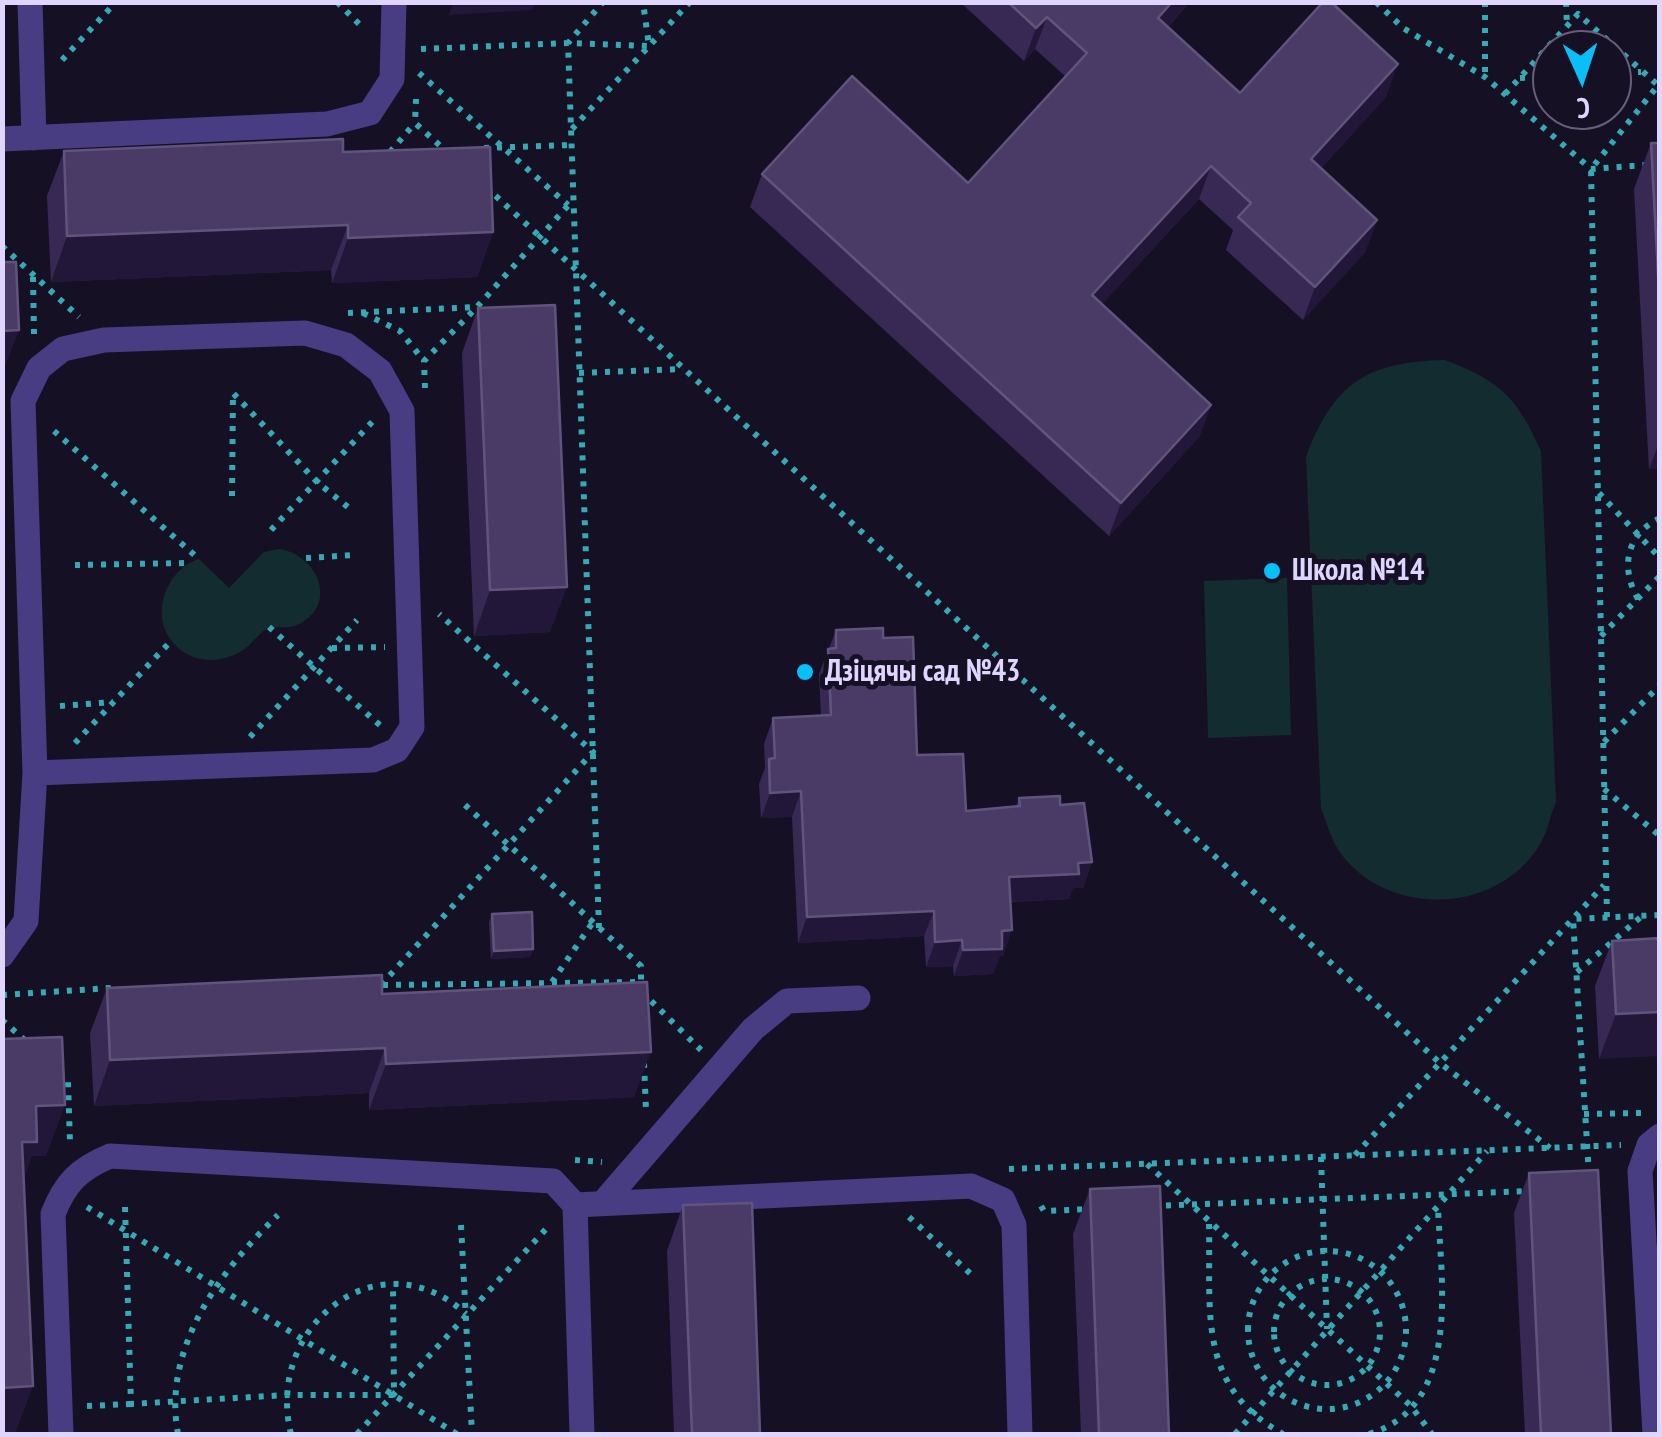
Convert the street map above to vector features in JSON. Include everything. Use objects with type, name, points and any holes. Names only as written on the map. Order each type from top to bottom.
[{"type":"lane","points":[[30,2],[34,138]]},
{"type":"lane","points":[[2,139],[327,124],[370,113],[392,80],[394,2]]},
{"type":"lane","points":[[2,955],[26,921],[35,773],[23,400],[38,368],[62,349],[104,340],[305,333],[346,345],[380,371],[402,411],[412,727],[396,750],[373,760],[35,773]]},
{"type":"lane","points":[[603,1203],[753,1029],[787,1001],[858,998]]},
{"type":"lane","points":[[1655,1434],[1640,1172],[1649,1145],[1660,1136]]},
{"type":"lane","points":[[61,1434],[53,1214],[64,1186],[86,1166],[110,1156],[554,1181],[575,1205],[582,1434]]},
{"type":"lane","points":[[575,1205],[971,1186],[1003,1200],[1014,1225],[1020,1434]]},
{"type":"path","points":[[32,92],[116,2]]},
{"type":"path","points":[[338,2],[372,37]]},
{"type":"path","points":[[552,983],[596,925],[568,43],[603,2]]},
{"type":"path","points":[[643,2],[649,46]]},
{"type":"path","points":[[572,129],[690,2]]},
{"type":"path","points":[[1484,2],[1486,77]]},
{"type":"path","points":[[1566,2],[1567,26]]},
{"type":"path","points":[[1376,3],[1403,28],[1486,77],[1591,169],[1660,164]]},
{"type":"path","points":[[1505,94],[1578,14],[1659,85],[1591,169],[1607,917]]},
{"type":"path","points":[[390,152],[415,123],[414,33]]},
{"type":"path","points":[[415,49],[568,43],[649,46]]},
{"type":"path","points":[[417,71],[571,202]]},
{"type":"path","points":[[1632,72],[1643,72]]},
{"type":"path","points":[[1520,78],[1532,77]]},
{"type":"path","points":[[415,123],[458,162]]},
{"type":"path","points":[[472,174],[1440,1063],[1550,1148]]},
{"type":"path","points":[[424,361],[571,202]]},
{"type":"path","points":[[2,246],[88,325]]},
{"type":"path","points":[[33,275],[34,346]]},
{"type":"path","points":[[342,313],[477,306]]},
{"type":"path","points":[[362,312],[400,331],[424,361],[425,399]]},
{"type":"path","points":[[579,373],[684,370]]},
{"type":"path","points":[[232,496],[234,393],[317,482],[354,512]]},
{"type":"path","points":[[271,530],[381,412],[382,430]]},
{"type":"path","points":[[39,417],[199,559]]},
{"type":"path","points":[[1598,492],[1660,558]]},
{"type":"path","points":[[1638,599],[1629,584],[1627,565],[1636,533],[1660,518]]},
{"type":"path","points":[[306,558],[355,554]]},
{"type":"path","points":[[75,564],[187,563]]},
{"type":"path","points":[[1601,636],[1660,576]]},
{"type":"path","points":[[434,610],[593,752]]},
{"type":"path","points":[[261,746],[242,747],[357,620]]},
{"type":"path","points":[[269,628],[386,730],[376,740]]},
{"type":"path","points":[[64,754],[171,641]]},
{"type":"path","points":[[331,648],[389,646]]},
{"type":"path","points":[[1603,742],[1660,685]]},
{"type":"path","points":[[49,707],[114,702]]},
{"type":"path","points":[[381,984],[593,752]]},
{"type":"path","points":[[1604,789],[1660,836]]},
{"type":"path","points":[[465,804],[642,966],[642,1011]]},
{"type":"path","points":[[1354,1156],[1606,884]]},
{"type":"path","points":[[1573,918],[1660,914]]},
{"type":"path","points":[[1577,972],[1643,916]]},
{"type":"path","points":[[1573,918],[1590,1188]]},
{"type":"path","points":[[362,985],[641,982]]},
{"type":"path","points":[[2,996],[123,988]]},
{"type":"path","points":[[641,992],[709,1058]]},
{"type":"path","points":[[2,1020],[42,1057]]},
{"type":"path","points":[[643,1051],[646,1130]]},
{"type":"path","points":[[55,1069],[68,1082],[70,1142]]},
{"type":"path","points":[[1584,1114],[1660,1112]]},
{"type":"path","points":[[993,1170],[1632,1145]]},
{"type":"path","points":[[1236,1434],[1488,1150]]},
{"type":"path","points":[[1321,1157],[1327,1330]]},
{"type":"path","points":[[1147,1164],[1411,1406],[1432,1434]]},
{"type":"path","points":[[1013,1169],[1024,1183]]},
{"type":"path","points":[[1135,1207],[1550,1190]]},
{"type":"path","points":[[1034,1197],[1044,1211],[1099,1208]]},
{"type":"path","points":[[78,1201],[456,1434]]},
{"type":"path","points":[[125,1206],[131,1404]]},
{"type":"path","points":[[1369,1434],[1381,1431],[1411,1406],[1438,1361],[1442,1316],[1438,1208]]},
{"type":"path","points":[[923,1212],[904,1212],[973,1276]]},
{"type":"path","points":[[178,1434],[174,1402],[191,1335],[216,1284],[278,1215]]},
{"type":"path","points":[[357,1434],[554,1221]]},
{"type":"path","points":[[1209,1223],[1211,1340],[1224,1382],[1251,1417],[1283,1434]]},
{"type":"path","points":[[461,1225],[472,1434]]},
{"type":"path","points":[[1324,1250],[1354,1255],[1380,1270],[1399,1295],[1407,1326],[1402,1356],[1386,1383],[1361,1402],[1331,1409],[1300,1405],[1274,1389],[1255,1364],[1247,1334],[1252,1303],[1268,1276],[1294,1257],[1324,1250]]},
{"type":"path","points":[[1326,1279],[1361,1292],[1374,1308],[1380,1328],[1378,1348],[1368,1366],[1351,1380],[1330,1386],[1308,1382],[1290,1370],[1278,1354],[1274,1333],[1278,1312],[1289,1295],[1306,1284],[1326,1279]]},
{"type":"path","points":[[393,1285],[394,1394]]},
{"type":"path","points":[[291,1434],[289,1370],[301,1337],[334,1304],[364,1290],[418,1286],[444,1294],[466,1314]]},
{"type":"path","points":[[60,1408],[287,1395],[394,1394]]},
{"type":"green space","points":[[1445,360],[1480,375],[1505,393],[1524,417],[1541,451],[1556,802],[1542,841],[1520,869],[1469,896],[1440,900],[1384,888],[1359,873],[1336,846],[1321,808],[1306,457],[1328,411],[1356,382],[1394,366]]},
{"type":"green space","points":[[279,549],[304,560],[318,580],[318,604],[311,615],[295,626],[266,629],[237,654],[217,660],[197,658],[178,648],[165,629],[162,604],[179,572],[199,559],[229,588],[264,552]]},
{"type":"green space","points":[[1287,578],[1291,735],[1208,738],[1204,581]]},
{"type":"building","points":[[1008,2],[1172,2],[1158,18],[1240,93],[1323,2],[1331,2],[1398,64],[1311,159],[1377,220],[1315,287],[1238,217],[1251,203],[1211,166],[1092,295],[1211,405],[1121,503],[762,174],[852,76],[968,183],[1087,53],[1047,17],[1036,28]]},
{"type":"building","points":[[343,139],[343,152],[490,147],[493,232],[348,238],[348,225],[67,236],[64,151]]},
{"type":"building","points":[[1651,143],[1660,143],[1660,311]]},
{"type":"building","points":[[2,262],[16,262],[19,330],[2,331]]},
{"type":"building","points":[[555,305],[567,587],[490,590],[478,308]]},
{"type":"building","points":[[883,628],[883,638],[913,637],[917,755],[963,754],[966,811],[1020,806],[1019,798],[1060,796],[1060,805],[1084,803],[1092,862],[1078,863],[1079,874],[1009,877],[1012,930],[1002,931],[1002,949],[963,950],[962,940],[935,942],[934,911],[807,917],[801,791],[770,793],[769,759],[775,758],[773,718],[831,715],[828,649],[836,648],[836,630]]},
{"type":"building","points":[[532,912],[533,949],[494,951],[492,914]]},
{"type":"building","points":[[1660,938],[1660,1012],[1616,1014],[1612,941]]},
{"type":"building","points":[[382,975],[382,994],[647,982],[651,1052],[386,1064],[385,1048],[110,1060],[107,988]]},
{"type":"building","points":[[62,1037],[65,1105],[36,1106],[37,1142],[22,1142],[33,1386],[2,1388],[2,1039]]},
{"type":"building","points":[[1598,1170],[1611,1434],[1541,1434],[1529,1173]]},
{"type":"building","points":[[1160,1186],[1169,1434],[1099,1434],[1090,1189]]},
{"type":"building","points":[[752,1203],[760,1434],[692,1434],[683,1205]]},
{"type":"place","name":"Школа №14","points":[[1272,571]]},
{"type":"place","name":"Дзіцячы сад №43","points":[[805,672]]}]
